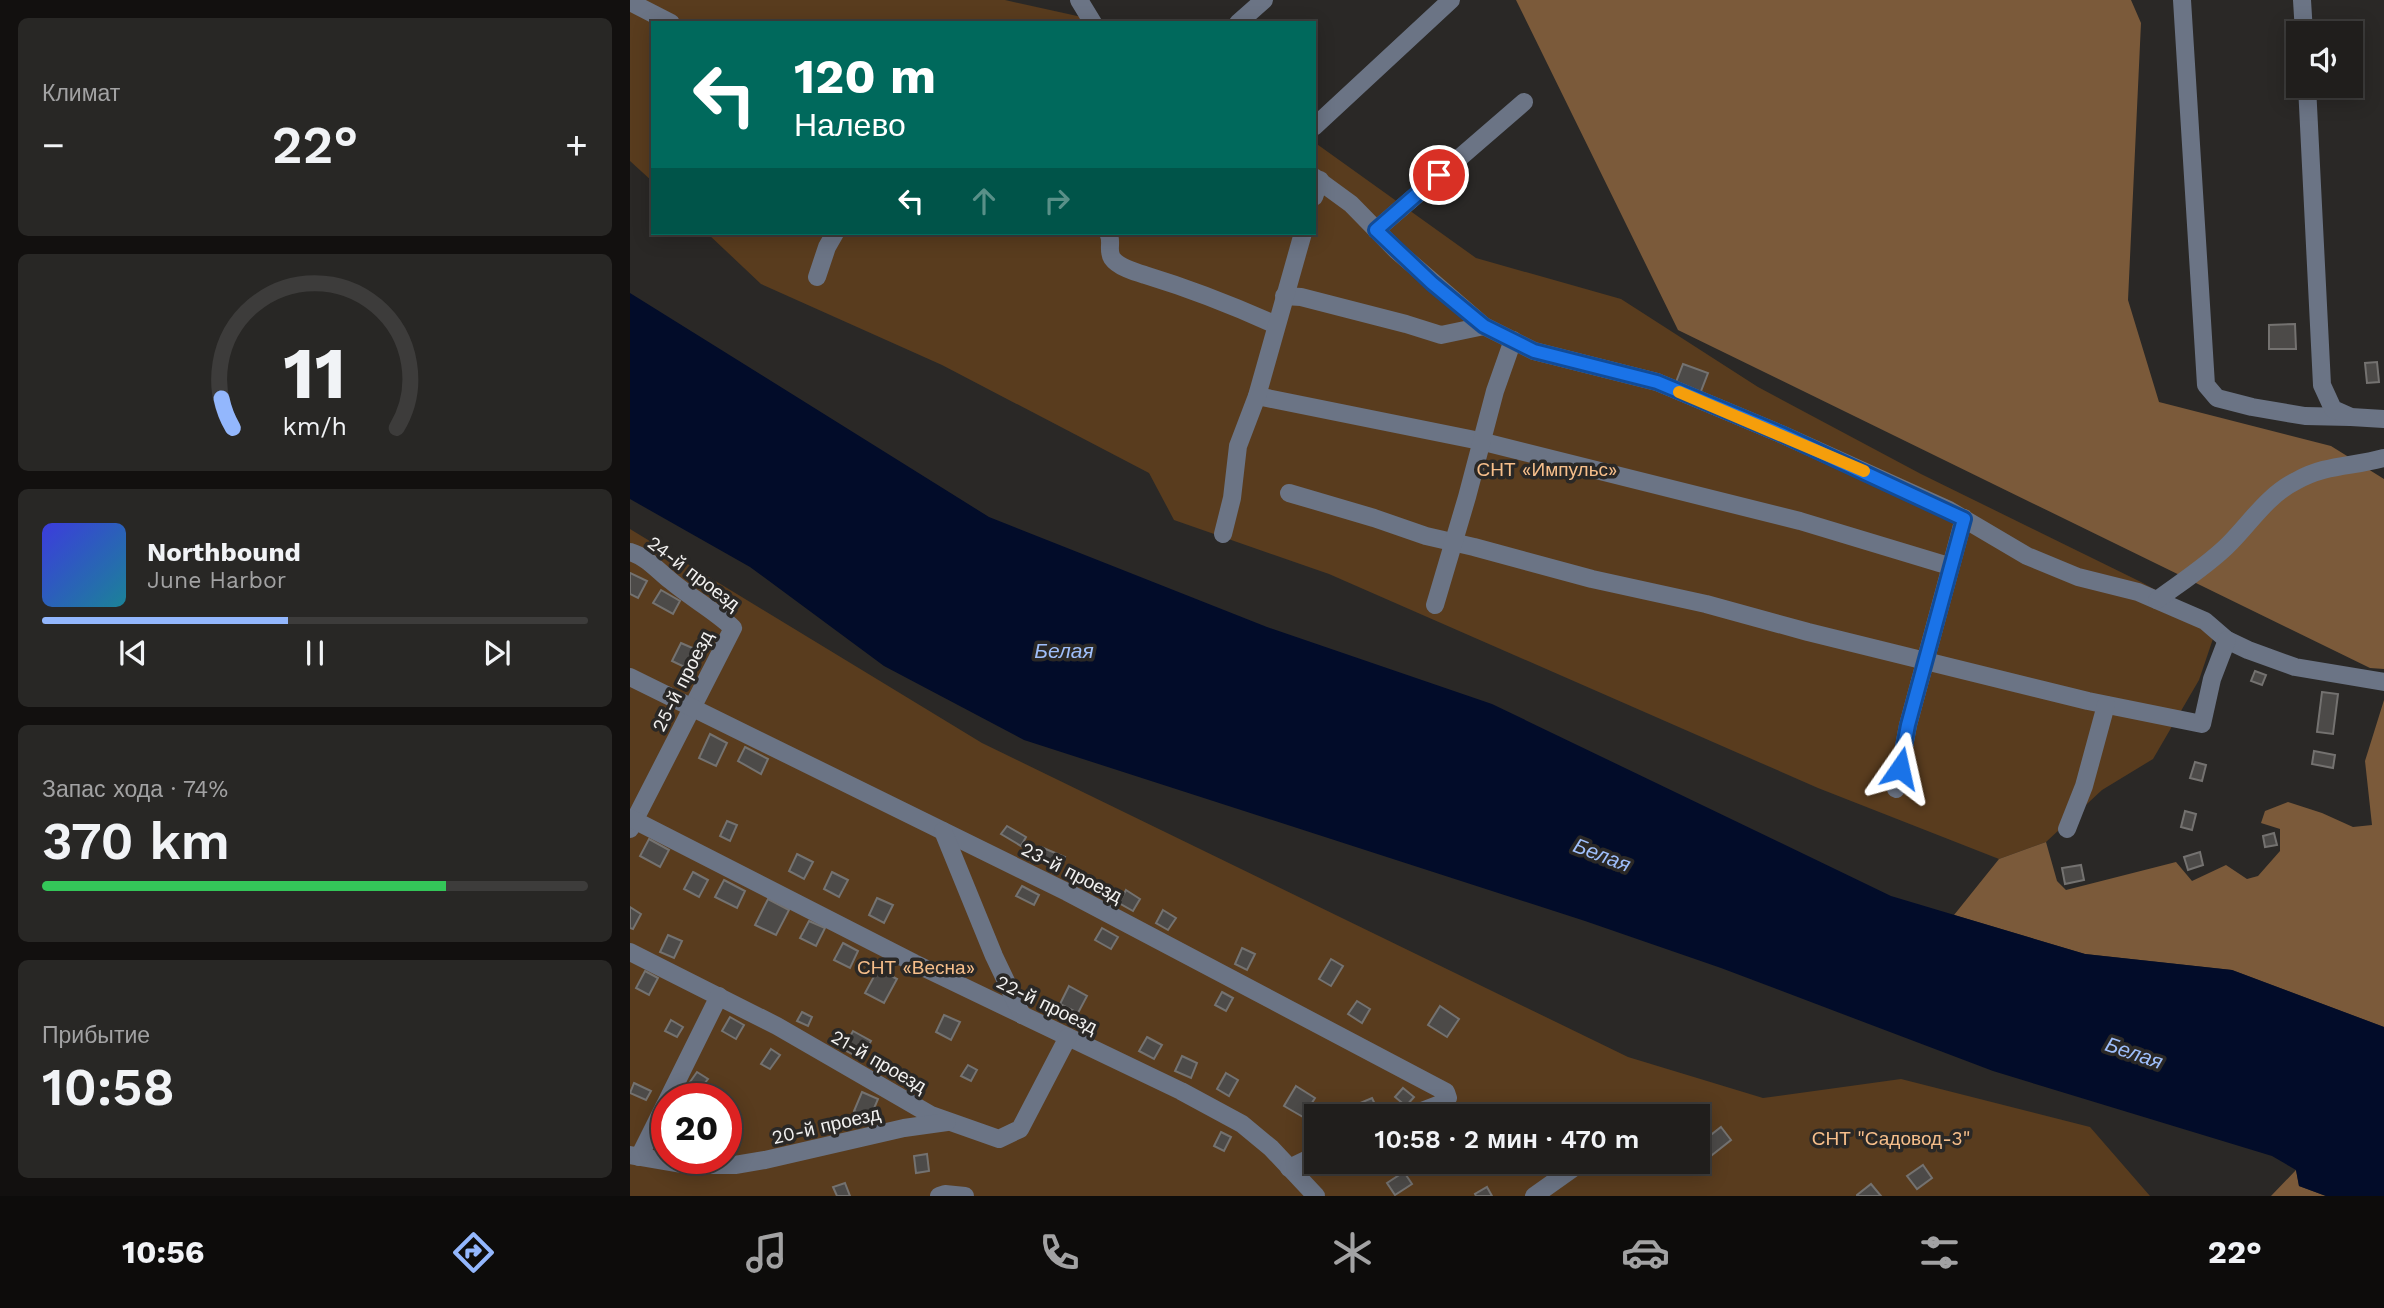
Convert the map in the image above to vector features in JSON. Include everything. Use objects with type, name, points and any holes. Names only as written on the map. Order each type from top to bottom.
[{"type":"street","points":[[1079,0],[1092,21]]},
{"type":"street","points":[[1240,21],[1264,0]]},
{"type":"street","points":[[1316,125],[1451,0]]},
{"type":"street","points":[[2182,0],[2206,385],[2217,398],[2252,407],[2305,416],[2384,419]]},
{"type":"street","points":[[2302,0],[2303,21]]},
{"type":"street","points":[[630,2],[667,21]]},
{"type":"street","points":[[2307,98],[2322,385],[2333,409],[2351,417]]},
{"type":"street","points":[[1376,230],[1524,102]]},
{"type":"street","points":[[1316,185],[1351,204],[1405,259],[1484,326],[1534,351],[1657,382],[1793,439],[1964,519],[2026,556],[2078,577],[2138,592],[2205,621],[2227,640],[2248,650],[2295,667],[2384,682]]},
{"type":"street","points":[[817,277],[834,235]]},
{"type":"street","points":[[1110,235],[1109,251],[1113,260],[1132,271],[1211,296],[1276,325]]},
{"type":"street","points":[[1223,534],[1238,446],[1257,396],[1302,235]]},
{"type":"street","points":[[1284,296],[1301,297],[1441,335],[1484,326]]},
{"type":"street","points":[[1435,605],[1467,497],[1480,442],[1513,340]]},
{"type":"street","points":[[1257,396],[1480,442],[1800,521],[1950,566]]},
{"type":"street","points":[[2157,600],[2226,547],[2274,494],[2296,480],[2329,467],[2363,464],[2384,458]]},
{"type":"street","points":[[1289,493],[1426,536],[1592,579],[1706,604],[1808,632],[2106,705],[2202,724],[2212,679],[2227,640]]},
{"type":"street","points":[[1896,789],[1908,725],[1964,519]]},
{"type":"street","name":"24-й проезд","points":[[630,552],[653,564],[733,628]]},
{"type":"street","name":"25-й проезд","points":[[631,822],[733,628]]},
{"type":"street","name":"23-й проезд","points":[[630,677],[1067,892],[1446,1092],[1448,1098],[1440,1104]]},
{"type":"street","points":[[2067,829],[2084,786],[2106,705]]},
{"type":"street","name":"22-й проезд","points":[[631,822],[902,957],[1181,1091],[1242,1124],[1271,1148],[1316,1196]]},
{"type":"street","points":[[943,831],[994,956],[1022,1015]]},
{"type":"street","name":"21-й проезд","points":[[630,952],[777,1026],[931,1115],[999,1139],[1020,1129],[1068,1037]]},
{"type":"street","points":[[676,1083],[719,996]]},
{"type":"street","name":"20-й проезд","points":[[635,1156],[688,1165],[735,1165],[904,1128],[948,1122]]},
{"type":"street","points":[[635,1156],[651,1128]]},
{"type":"street","points":[[1289,1168],[1304,1161]]},
{"type":"street","points":[[1534,1196],[1565,1174]]},
{"type":"street","points":[[939,1196],[965,1196]]},
{"type":"green space","points":[[630,0],[1005,0],[1100,21],[651,21],[651,180],[630,161]]},
{"type":"green space","name":"СНТ «Импульс»","points":[[1316,143],[1476,258],[1621,299],[1758,387],[1921,474],[2141,582],[2218,624],[2199,680],[2153,759],[2102,790],[2046,842],[1999,859],[1818,788],[1329,574],[1174,520],[1149,473],[942,365],[761,284],[709,235],[1316,235]]},
{"type":"green space","name":"СНТ «Весна»","points":[[630,529],[982,743],[1628,1057],[1763,1098],[1901,1079],[2090,1127],[2150,1196],[630,1196]]},
{"type":"shaded area","points":[[1516,0],[2131,0],[2141,23],[2128,300],[2159,402],[2331,446],[2384,479],[2384,669],[2370,668],[1678,330]]},
{"type":"shaded area","points":[[2384,700],[2384,1027],[2232,970],[2085,954],[1954,915],[1999,859],[2046,842],[2057,881],[2066,890],[2176,862],[2192,881],[2226,865],[2247,879],[2258,876],[2280,851],[2280,829],[2261,823],[2265,811],[2288,802],[2353,827],[2372,825],[2365,761]]},
{"type":"shaded area","points":[[2296,1170],[2299,1186],[2326,1196],[2271,1196]]},
{"type":"water","name":"Белая","points":[[630,293],[989,517],[1267,627],[1492,704],[1891,896],[2085,954],[2232,970],[2384,1027],[2384,1196],[2326,1196],[2299,1186],[2296,1170],[2272,1156],[1993,1071],[1721,968],[1585,921],[1024,740],[884,666],[750,567],[630,499]]},
{"type":"building","points":[[2295,324],[2296,349],[2269,349],[2269,325]]},
{"type":"building","points":[[2377,362],[2379,382],[2367,383],[2365,363]]},
{"type":"building","points":[[1683,364],[1708,373],[1696,404],[1671,395]]},
{"type":"building","points":[[630,573],[647,581],[638,598],[630,594]]},
{"type":"building","points":[[661,590],[680,601],[673,614],[653,603]]},
{"type":"building","points":[[681,643],[704,653],[695,672],[672,661]]},
{"type":"building","points":[[2255,671],[2266,675],[2262,685],[2251,681]]},
{"type":"building","points":[[2322,692],[2338,694],[2333,734],[2317,732]]},
{"type":"building","points":[[710,734],[727,743],[716,766],[699,758]]},
{"type":"building","points":[[745,747],[768,759],[761,774],[738,761]]},
{"type":"building","points":[[2314,751],[2335,755],[2333,768],[2312,764]]},
{"type":"building","points":[[2195,762],[2206,765],[2202,781],[2190,778]]},
{"type":"building","points":[[2185,811],[2196,814],[2192,830],[2181,827]]},
{"type":"building","points":[[727,821],[737,825],[730,841],[720,836]]},
{"type":"building","points":[[1007,826],[1026,837],[1021,846],[1001,834]]},
{"type":"building","points":[[2274,833],[2277,845],[2265,847],[2263,836]]},
{"type":"building","points":[[649,839],[669,850],[660,867],[640,856]]},
{"type":"building","points":[[1041,847],[1065,857],[1061,868],[1037,858]]},
{"type":"building","points":[[2200,852],[2203,865],[2188,870],[2184,857]]},
{"type":"building","points":[[797,854],[813,862],[804,879],[789,871]]},
{"type":"building","points":[[2081,865],[2084,880],[2065,884],[2062,868]]},
{"type":"building","points":[[693,872],[708,880],[699,897],[684,889]]},
{"type":"building","points":[[832,872],[848,880],[839,897],[824,889]]},
{"type":"building","points":[[724,880],[745,891],[737,908],[715,897]]},
{"type":"building","points":[[1022,886],[1039,895],[1034,905],[1016,896]]},
{"type":"building","points":[[1126,890],[1140,899],[1133,911],[1119,903]]},
{"type":"building","points":[[877,898],[893,905],[884,923],[869,915]]},
{"type":"building","points":[[768,899],[789,910],[776,935],[755,925]]},
{"type":"building","points":[[630,907],[641,914],[633,929],[630,928]]},
{"type":"building","points":[[1163,910],[1176,918],[1168,930],[1156,923]]},
{"type":"building","points":[[809,921],[825,928],[816,946],[800,938]]},
{"type":"building","points":[[1102,928],[1118,937],[1111,949],[1095,940]]},
{"type":"building","points":[[668,935],[682,941],[674,958],[660,952]]},
{"type":"building","points":[[843,943],[858,951],[850,968],[834,960]]},
{"type":"building","points":[[1242,948],[1255,954],[1247,970],[1235,964]]},
{"type":"building","points":[[1331,959],[1343,966],[1331,986],[1319,979]]},
{"type":"building","points":[[878,969],[897,979],[884,1003],[865,993]]},
{"type":"building","points":[[645,971],[658,978],[649,995],[636,988]]},
{"type":"building","points":[[1069,986],[1087,996],[1078,1013],[1060,1004]]},
{"type":"building","points":[[1222,992],[1233,998],[1226,1011],[1215,1005]]},
{"type":"building","points":[[1357,1001],[1370,1009],[1362,1023],[1348,1014]]},
{"type":"building","points":[[1440,1006],[1459,1019],[1447,1037],[1428,1025]]},
{"type":"building","points":[[802,1012],[812,1017],[808,1026],[797,1021]]},
{"type":"building","points":[[944,1015],[960,1022],[951,1040],[936,1032]]},
{"type":"building","points":[[730,1017],[744,1025],[736,1039],[722,1031]]},
{"type":"building","points":[[671,1020],[683,1027],[677,1037],[665,1031]]},
{"type":"building","points":[[853,1031],[871,1041],[861,1059],[843,1049]]},
{"type":"building","points":[[1147,1037],[1162,1045],[1154,1059],[1139,1051]]},
{"type":"building","points":[[771,1049],[780,1055],[770,1069],[761,1064]]},
{"type":"building","points":[[1182,1056],[1197,1063],[1191,1078],[1175,1071]]},
{"type":"building","points":[[968,1065],[977,1070],[971,1081],[961,1076]]},
{"type":"building","points":[[697,1072],[708,1079],[705,1083],[690,1082]]},
{"type":"building","points":[[1226,1073],[1238,1080],[1229,1096],[1217,1089]]},
{"type":"building","points":[[634,1083],[651,1091],[646,1100],[630,1093]]},
{"type":"building","points":[[1296,1086],[1315,1098],[1311,1104],[1304,1104],[1303,1117],[1284,1106]]},
{"type":"building","points":[[1403,1088],[1414,1097],[1408,1104],[1404,1104],[1395,1097]]},
{"type":"building","points":[[862,1092],[878,1099],[870,1118],[854,1111]]},
{"type":"building","points":[[1372,1098],[1375,1104],[1358,1104]]},
{"type":"building","points":[[1721,1127],[1731,1140],[1710,1157],[1710,1136]]},
{"type":"building","points":[[1221,1132],[1231,1137],[1224,1151],[1214,1146]]},
{"type":"building","points":[[927,1154],[929,1171],[916,1173],[914,1156]]},
{"type":"building","points":[[1923,1165],[1932,1178],[1917,1189],[1907,1176]]},
{"type":"building","points":[[1405,1174],[1412,1184],[1395,1195],[1387,1183]]},
{"type":"building","points":[[845,1183],[850,1196],[837,1196],[833,1187]]},
{"type":"building","points":[[1871,1184],[1881,1196],[1857,1196],[1857,1195]]},
{"type":"building","points":[[1487,1187],[1492,1196],[1476,1196],[1475,1194]]},
{"type":"slow traffic","points":[[1679,392],[1864,471]]},
{"type":"route","points":[[1439,175],[1376,230],[1432,283],[1484,326],[1534,351],[1657,382],[1781,434],[1964,519],[1908,725],[1900,768]]},
{"type":"park label","name":"СНТ \"Садовод-3\"","points":[[1891,1138]]}]
